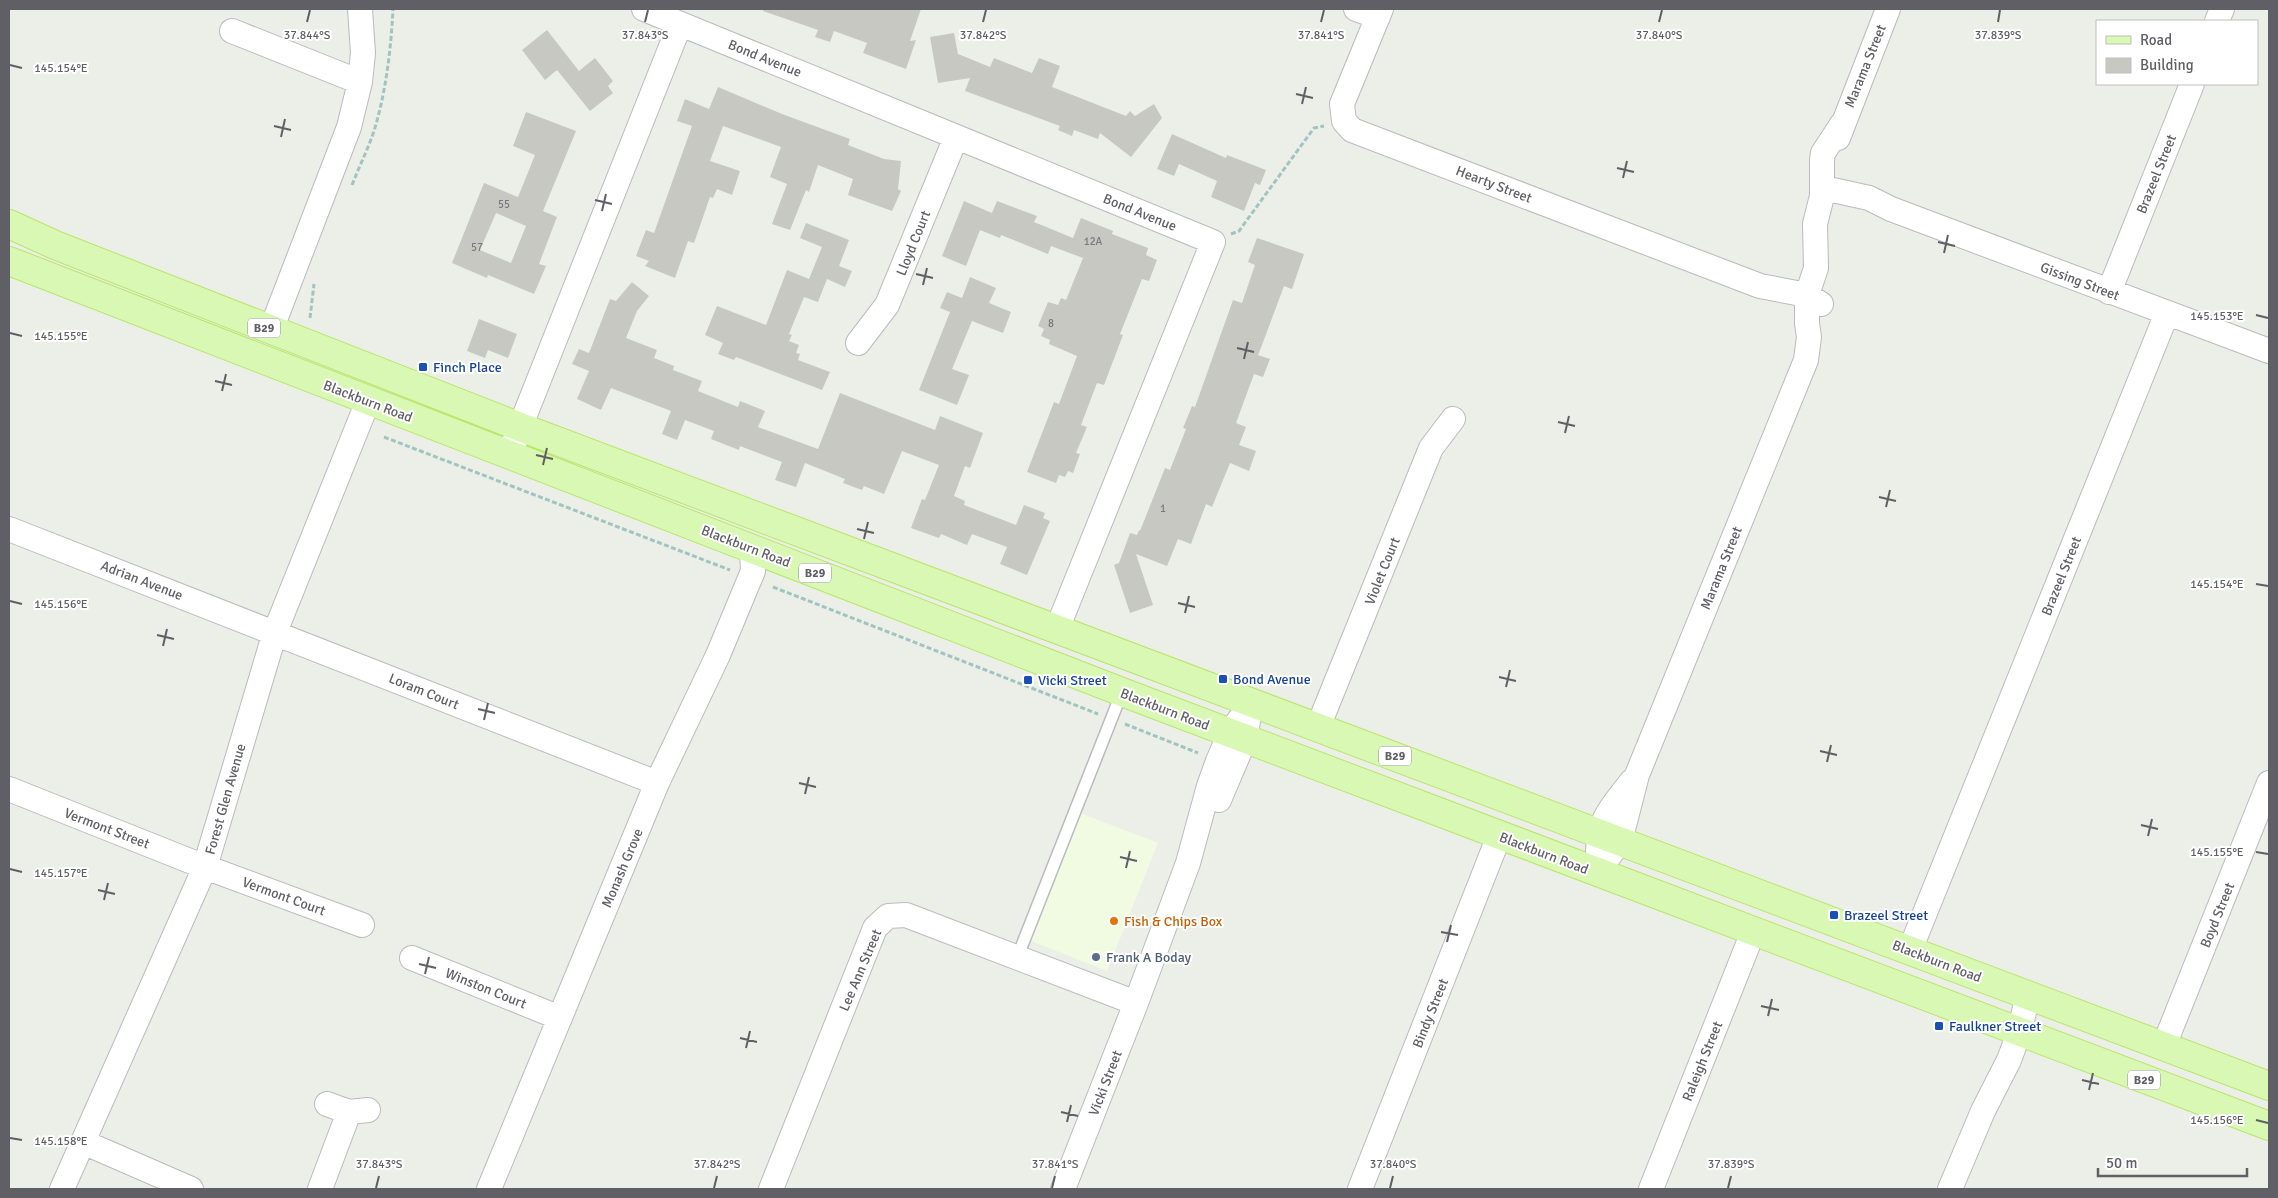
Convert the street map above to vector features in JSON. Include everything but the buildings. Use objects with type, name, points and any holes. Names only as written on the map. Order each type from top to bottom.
[{"type":"main road","name":"Blackburn Road","points":[[9,224],[55,245],[520,427],[2269,1086]]},
{"type":"main road","name":"Blackburn Road","points":[[9,261],[1122,692],[2013,1031],[2269,1126]]},
{"type":"street","points":[[271,330],[348,127],[360,82],[363,53],[360,9]]},
{"type":"street","name":"Bond Avenue","points":[[644,9],[1213,242]]},
{"type":"street","points":[[1344,122],[1342,104],[1379,13],[1356,9]]},
{"type":"street","name":"Marama Street","points":[[1609,837],[1604,818],[1637,776],[1806,360],[1812,303],[1827,273],[1832,159],[1842,124],[1888,9]]},
{"type":"street","points":[[509,454],[680,24]]},
{"type":"street","points":[[232,31],[360,82]]},
{"type":"street","name":"Brazeel Street","points":[[2109,292],[2192,85]]},
{"type":"street","name":"Hearty Street","points":[[1344,122],[1352,130],[1760,286],[1778,297],[1812,303]]},
{"type":"street","name":"Lloyd Court","points":[[858,343],[887,306],[956,136]]},
{"type":"street","name":"Gissing Street","points":[[1829,195],[1869,198],[1890,209],[2269,351]]},
{"type":"street","points":[[1057,629],[1213,242]]},
{"type":"street","name":"Brazeel Street","points":[[1910,950],[2167,314]]},
{"type":"street","name":"Forest Glen Avenue","points":[[62,1189],[205,866],[276,632],[368,401]]},
{"type":"street","name":"Violet Court","points":[[1318,727],[1431,448],[1453,419]]},
{"type":"street","name":"Adrian Avenue","points":[[9,529],[276,632]]},
{"type":"street","name":"Monash Grove","points":[[489,1189],[657,783],[718,655],[753,571],[752,549]]},
{"type":"street","name":"Loram Court","points":[[276,632],[657,783]]},
{"type":"street","name":"Vicki Street","points":[[1063,1189],[1136,1003],[1188,863],[1223,792],[1237,736],[1252,702]]},
{"type":"street","name":"Boyd Street","points":[[2165,1047],[2269,783]]},
{"type":"street","name":"Vermont Street","points":[[9,789],[205,866]]},
{"type":"street","name":"Bindy Street","points":[[1360,1189],[1499,836]]},
{"type":"street","points":[[1597,873],[1609,837]]},
{"type":"street","name":"Vermont Court","points":[[205,866],[362,925]]},
{"type":"street","name":"Lee Ann Street","points":[[771,1189],[875,928],[888,916],[906,914],[1136,1003]]},
{"type":"street","name":"Raleigh Street","points":[[1651,1189],[1753,932]]},
{"type":"street","name":"Winston Court","points":[[412,958],[560,1018]]},
{"type":"street","points":[[1950,1189],[1983,1112],[2009,1060],[2013,1031],[2028,995]]},
{"type":"street","points":[[320,1189],[358,1111],[327,1104]]},
{"type":"street","points":[[84,1142],[191,1189]]},
{"type":"lane","points":[[1017,958],[1122,692]]},
{"type":"path","points":[[1213,242],[1239,231],[1314,128],[1344,122]]},
{"type":"path","points":[[384,437],[730,570]]},
{"type":"path","points":[[773,586],[1199,753]]},
{"type":"shaded area","points":[[1080,813],[1158,843],[1107,971],[1029,940]]},
{"type":"place","name":"Finch Place","points":[[423,367]]},
{"type":"place","name":"Bond Avenue","points":[[1223,679]]},
{"type":"place","name":"Vicki Street","points":[[1028,680]]},
{"type":"place","name":"Brazeel Street","points":[[1834,915]]},
{"type":"place","name":"Fish & Chips Box","points":[[1114,921]]},
{"type":"place","name":"Frank A Boday","points":[[1096,957]]},
{"type":"place","name":"Faulkner Street","points":[[1939,1026]]}]
